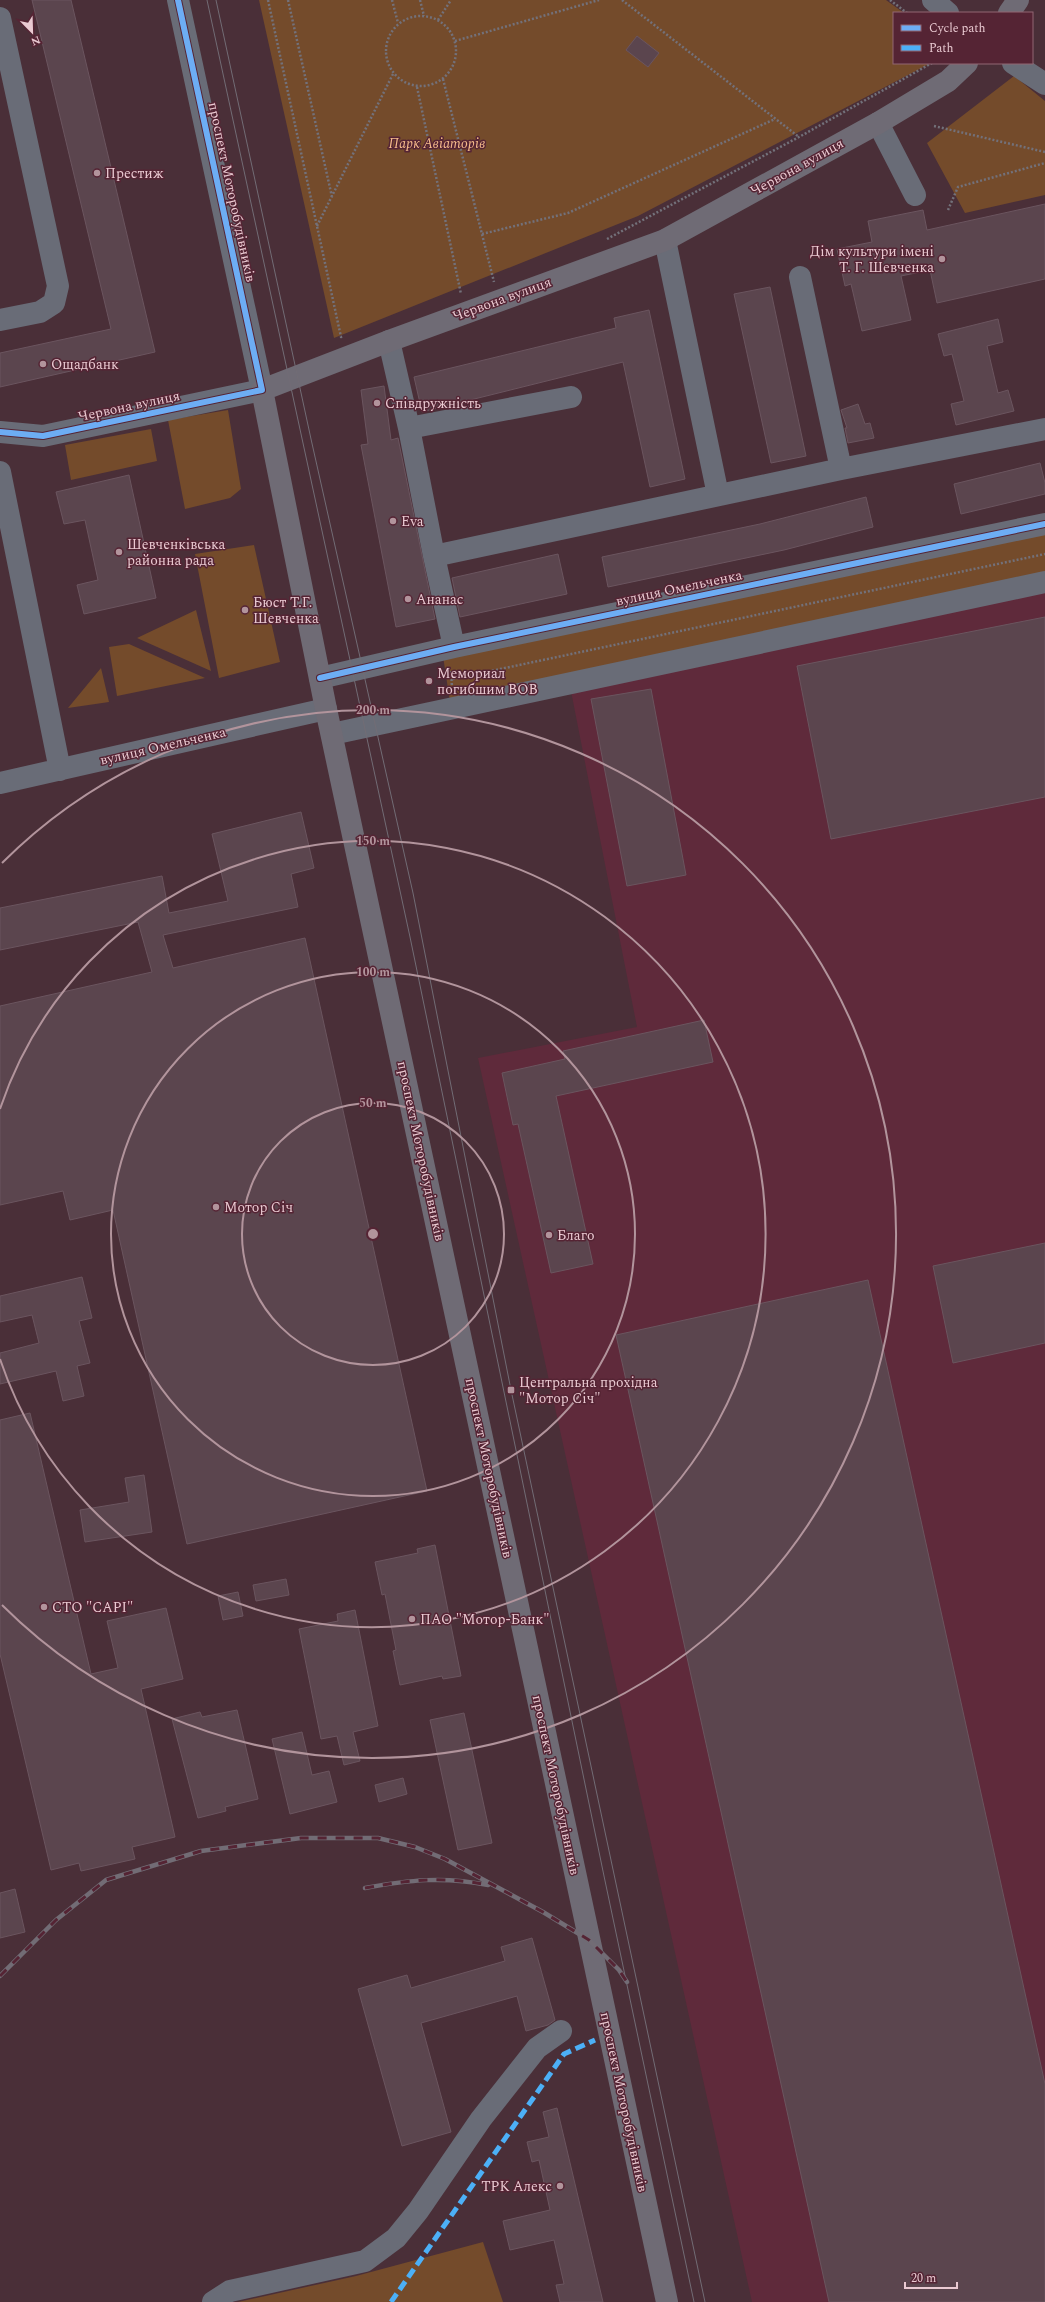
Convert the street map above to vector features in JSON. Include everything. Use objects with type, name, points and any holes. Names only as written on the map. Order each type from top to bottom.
[{"type":"main road","points":[[1010,12],[1018,0]]},
{"type":"main road","name":"Червона вулиця","points":[[262,390],[388,341],[665,240],[878,123],[948,81],[966,64]]},
{"type":"main road","name":"проспект Моторобудівників","points":[[262,390],[326,709],[667,2302]]},
{"type":"street","name":"проспект Моторобудівників","points":[[178,0],[262,390]]},
{"type":"street","points":[[933,0],[947,12]]},
{"type":"street","points":[[0,18],[58,286],[54,303],[40,312],[0,320]]},
{"type":"street","points":[[1015,64],[1045,84]]},
{"type":"street","points":[[878,123],[915,195]]},
{"type":"street","points":[[665,240],[718,495]]},
{"type":"street","points":[[800,276],[841,469]]},
{"type":"street","points":[[388,341],[409,428],[434,556],[454,647]]},
{"type":"street","name":"Червона вулиця","points":[[0,432],[43,436],[262,390]]},
{"type":"street","points":[[409,428],[571,397]]},
{"type":"street","points":[[434,556],[841,469],[1045,429]]},
{"type":"street","points":[[0,472],[60,770]]},
{"type":"street","name":"вулиця Омельченка","points":[[320,678],[454,647],[1045,524]]},
{"type":"street","points":[[332,734],[1045,582]]},
{"type":"street","name":"вулиця Омельченка","points":[[0,783],[326,709]]},
{"type":"street","points":[[214,2302],[230,2292],[365,2261],[396,2238],[418,2211],[481,2119],[537,2048],[562,2032]]},
{"type":"path","points":[[268,0],[341,337],[349,334]]},
{"type":"path","points":[[288,0],[332,197]]},
{"type":"path","points":[[392,0],[398,23]]},
{"type":"path","points":[[420,0],[424,16]]},
{"type":"path","points":[[438,20],[451,0]]},
{"type":"path","points":[[455,41],[599,0]]},
{"type":"path","points":[[622,0],[799,137]]},
{"type":"path","points":[[890,0],[905,12]]},
{"type":"path","points":[[424,16],[438,20],[449,28],[455,41],[456,55],[452,68],[443,79],[431,86],[417,87],[404,83],[393,74],[386,62],[385,48],[389,34],[398,23],[410,17],[424,16]]},
{"type":"path","points":[[606,239],[799,137],[930,64]]},
{"type":"path","points":[[317,226],[393,74]]},
{"type":"path","points":[[443,79],[494,283]]},
{"type":"path","points":[[417,87],[462,294]]},
{"type":"path","points":[[482,234],[568,213],[775,119]]},
{"type":"path","points":[[934,126],[1045,152]]},
{"type":"path","points":[[948,210],[958,187],[1045,163]]},
{"type":"path","points":[[487,285],[501,280]]},
{"type":"path","points":[[454,297],[468,292]]},
{"type":"path","points":[[444,671],[451,670],[453,679],[1045,554]]},
{"type":"shaded area","points":[[1045,587],[1045,2302],[752,2302],[478,1058],[637,1027],[570,686]]},
{"type":"green space","name":"Парк Авіаторів","points":[[259,0],[886,0],[903,12],[893,12],[893,64],[929,64],[638,216],[334,338]]},
{"type":"green space","points":[[1014,76],[1045,101],[1045,195],[965,213],[927,143]]},
{"type":"green space","points":[[228,410],[241,489],[230,498],[185,509],[168,420]]},
{"type":"green space","points":[[151,429],[157,461],[71,480],[65,445]]},
{"type":"green space","points":[[1045,531],[1045,574],[450,702],[443,656]]},
{"type":"green space","points":[[254,545],[280,662],[219,678],[195,554]]},
{"type":"green space","points":[[196,610],[211,671],[137,638]]},
{"type":"green space","points":[[129,644],[205,678],[117,696],[109,647]]},
{"type":"green space","points":[[101,668],[109,702],[68,708]]},
{"type":"green space","points":[[483,2242],[503,2302],[238,2302],[356,2276]]},
{"type":"building","points":[[32,0],[71,0],[155,352],[0,387],[0,353],[111,329]]},
{"type":"building","points":[[637,36],[659,53],[648,67],[626,50]]},
{"type":"building","name":"Дім культури імені Т. Г. Шевченка","points":[[1045,204],[1045,279],[937,303],[930,270],[901,276],[911,320],[862,331],[851,284],[845,286],[837,249],[872,242],[868,221],[923,210],[927,230]]},
{"type":"building","points":[[770,287],[806,456],[771,463],[734,294]]},
{"type":"building","points":[[649,310],[685,479],[650,487],[623,362],[422,412],[414,377],[616,328],[614,318]]},
{"type":"building","points":[[998,319],[1003,342],[987,346],[998,393],[1008,390],[1014,411],[956,425],[951,404],[964,401],[952,354],[944,356],[938,334]]},
{"type":"building","points":[[384,386],[391,440],[398,438],[435,619],[396,627],[361,445],[368,444],[361,390]]},
{"type":"building","points":[[858,404],[865,424],[870,423],[874,438],[848,443],[845,428],[847,428],[841,410]]},
{"type":"building","points":[[1040,463],[1045,483],[1045,494],[961,514],[954,484]]},
{"type":"building","name":"Шевченківська районна рада","points":[[129,475],[156,598],[84,614],[77,585],[98,580],[85,520],[64,524],[56,492]]},
{"type":"building","points":[[866,497],[873,527],[784,550],[608,587],[602,557],[760,524]]},
{"type":"building","points":[[558,554],[567,594],[460,617],[452,578]]},
{"type":"building","points":[[1045,617],[1045,797],[831,839],[797,666]]},
{"type":"building","points":[[651,689],[686,875],[627,886],[591,699]]},
{"type":"building","name":"Мотор Січ","points":[[301,812],[314,868],[291,874],[298,907],[163,935],[173,968],[305,938],[427,1491],[187,1544],[113,1210],[70,1220],[63,1191],[0,1205],[0,1006],[152,972],[138,922],[0,950],[0,908],[162,876],[169,913],[228,901],[212,834]]},
{"type":"building","points":[[704,1020],[713,1062],[556,1096],[593,1264],[551,1273],[518,1124],[513,1125],[502,1073],[565,1059],[563,1051]]},
{"type":"building","points":[[1045,1243],[1045,1343],[953,1363],[933,1266]]},
{"type":"building","points":[[82,1277],[92,1318],[79,1321],[90,1363],[77,1366],[84,1396],[63,1401],[56,1371],[0,1384],[0,1353],[39,1343],[32,1315],[0,1322],[0,1296]]},
{"type":"building","points":[[868,1280],[1045,2084],[1045,2302],[829,2302],[616,1335]]},
{"type":"building","points":[[30,1413],[91,1674],[118,1668],[107,1621],[166,1608],[183,1679],[141,1689],[175,1837],[132,1847],[135,1859],[81,1871],[79,1863],[51,1870],[0,1654],[0,1420]]},
{"type":"building","points":[[144,1475],[152,1532],[85,1542],[80,1510],[129,1502],[125,1478]]},
{"type":"building","points":[[435,1545],[461,1676],[443,1679],[442,1676],[400,1685],[393,1651],[396,1650],[385,1594],[382,1595],[375,1562],[418,1553],[417,1549]]},
{"type":"building","points":[[286,1579],[289,1595],[256,1601],[253,1585]]},
{"type":"building","points":[[238,1592],[243,1616],[223,1620],[218,1596]]},
{"type":"building","points":[[355,1610],[378,1726],[353,1732],[360,1761],[344,1765],[337,1736],[321,1739],[299,1629],[338,1621],[337,1614]]},
{"type":"building","points":[[237,1710],[258,1799],[225,1807],[226,1811],[198,1818],[172,1719],[200,1712],[202,1717]]},
{"type":"building","points":[[464,1713],[492,1843],[458,1850],[430,1720]]},
{"type":"building","points":[[302,1732],[312,1775],[329,1771],[337,1802],[290,1814],[272,1739]]},
{"type":"building","points":[[403,1778],[407,1794],[379,1802],[375,1785]]},
{"type":"building","points":[[15,1889],[25,1932],[0,1938],[0,1893]]},
{"type":"building","points":[[532,1938],[555,2020],[548,2025],[526,2031],[517,1996],[421,2023],[451,2132],[402,2146],[358,1989],[407,1975],[411,1988],[505,1961],[501,1947]]},
{"type":"building","name":"ТРК Алекс","points":[[557,2108],[603,2302],[560,2302],[556,2285],[564,2284],[554,2240],[510,2250],[503,2221],[550,2210],[539,2160],[532,2162],[527,2142],[549,2137],[543,2112]]},
{"type":"tram line","points":[[207,0],[410,937],[604,1876],[694,2302]]},
{"type":"tram line","points":[[216,0],[311,439],[413,893],[511,1390],[705,2302]]},
{"type":"railway","points":[[0,1976],[56,1920],[106,1880],[201,1851],[301,1838],[378,1838],[415,1847],[445,1859],[543,1912],[589,1940],[619,1970],[627,1982]]},
{"type":"railway","points":[[365,1888],[426,1880],[472,1882],[488,1885]]},
{"type":"marked path","points":[[391,2302],[564,2054],[595,2040]]},
{"type":"cycle path","points":[[0,432],[43,436],[262,390],[178,0]]},
{"type":"cycle path","points":[[320,678],[454,647],[1045,524]]},
{"type":"place","name":"Престиж","points":[[97,173]]},
{"type":"place","name":"Дім культури імені Т. Г. Шевченка","points":[[942,259]]},
{"type":"place","name":"Ощадбанк","points":[[43,364]]},
{"type":"place","name":"Співдружність","points":[[377,403]]},
{"type":"place","name":"Eva","points":[[393,521]]},
{"type":"place","name":"Шевченківська районна рада","points":[[119,552]]},
{"type":"place","name":"Ананас","points":[[408,599]]},
{"type":"place","name":"Бюст Т.Г. Шевченка","points":[[245,610]]},
{"type":"place","name":"Мемориал погибшим ВОВ","points":[[429,681]]},
{"type":"place","name":"Мотор Січ","points":[[216,1207]]},
{"type":"place","name":"Благо","points":[[549,1235]]},
{"type":"place","name":"Центральна прохідна \"Мотор Січ\"","points":[[511,1390]]},
{"type":"place","name":"СТО \"CAPI\"","points":[[44,1607]]},
{"type":"place","name":"ПАО \"Мотор-Банк\"","points":[[412,1619]]},
{"type":"place","name":"ТРК Алекс","points":[[560,2186]]}]
